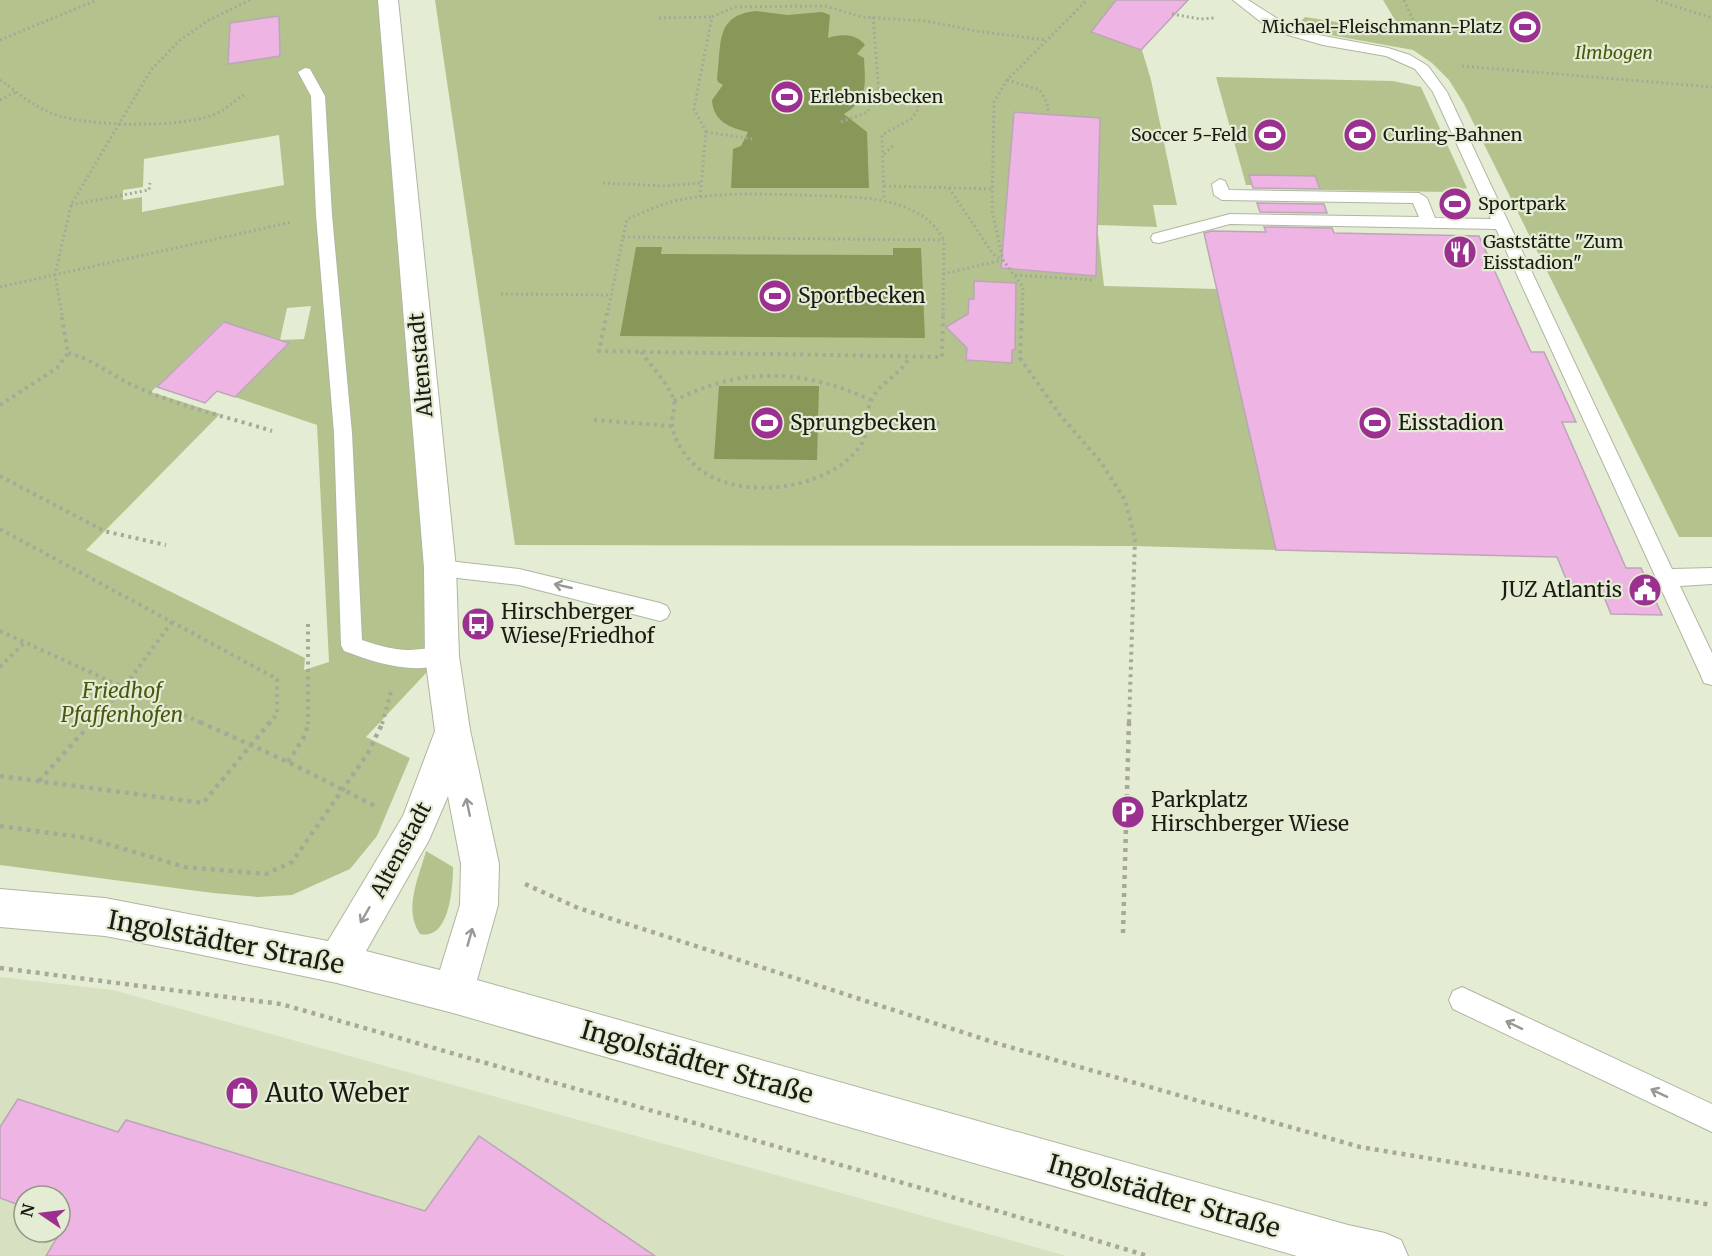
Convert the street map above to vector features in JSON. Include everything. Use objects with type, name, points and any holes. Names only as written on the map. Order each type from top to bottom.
[{"type":"street","name":"Altenstadt","points":[[388,0],[440,568],[442,656],[452,730],[480,864],[479,905],[453,993]]},
{"type":"street","name":"Altenstadt","points":[[338,963],[416,828],[426,806],[452,730]]},
{"type":"street","name":"Ingolstädter Straße","points":[[0,908],[105,917],[338,963],[453,993],[1348,1248],[1385,1256]]},
{"type":"lane","points":[[1240,0],[1268,22],[1296,34],[1385,52],[1421,67],[1440,92],[1712,676]]},
{"type":"lane","points":[[305,72],[318,96],[324,215],[343,433],[352,645],[387,658],[400,660],[442,656]]},
{"type":"lane","points":[[1220,184],[1222,195],[1419,198],[1429,222]]},
{"type":"lane","points":[[1159,238],[1230,219],[1502,224]]},
{"type":"lane","points":[[440,568],[519,577],[660,612]]},
{"type":"lane","points":[[1667,578],[1712,576]]},
{"type":"lane","points":[[1462,1000],[1712,1118]]},
{"type":"path","points":[[0,40],[97,0]]},
{"type":"path","points":[[0,405],[57,368],[68,353],[55,275],[70,205],[118,122],[151,70],[179,41],[207,21],[250,0]]},
{"type":"path","points":[[1003,260],[992,211],[993,109],[1007,80],[1087,0]]},
{"type":"path","points":[[1656,0],[1712,18]]},
{"type":"path","points":[[659,18],[712,17],[735,8],[825,6],[873,17],[926,21],[976,31],[1046,40]]},
{"type":"path","points":[[699,197],[706,132],[694,109],[712,17]]},
{"type":"path","points":[[873,17],[879,93]]},
{"type":"path","points":[[1455,65],[1712,87]]},
{"type":"path","points":[[0,80],[55,114],[75,120],[149,125],[212,115],[244,95]]},
{"type":"path","points":[[1007,80],[1040,90],[1047,102],[1048,112]]},
{"type":"path","points":[[841,122],[868,112],[871,101],[879,93],[892,90],[908,95],[914,99],[919,108],[911,119],[882,135],[884,200]]},
{"type":"path","points":[[0,100],[17,92]]},
{"type":"path","points":[[706,132],[752,139]]},
{"type":"path","points":[[883,154],[895,144]]},
{"type":"path","points":[[70,205],[149,190],[150,183]]},
{"type":"path","points":[[603,183],[664,186],[701,183]]},
{"type":"path","points":[[884,186],[992,189]]},
{"type":"path","points":[[949,188],[993,254],[1003,260],[1023,287],[1020,358],[1060,415],[1100,462],[1125,500],[1135,539],[1124,933]]},
{"type":"path","points":[[803,196],[884,200],[930,219],[939,228],[944,240],[942,357],[599,351],[627,219],[659,206],[699,197],[803,196]]},
{"type":"path","points":[[0,287],[324,215]]},
{"type":"path","points":[[623,237],[944,240]]},
{"type":"path","points":[[943,274],[1003,260]]},
{"type":"path","points":[[1014,274],[1093,280]]},
{"type":"path","points":[[501,294],[611,295]]},
{"type":"path","points":[[641,352],[674,400],[672,426],[679,445],[692,463],[702,473],[725,482],[753,487],[807,482],[829,474],[847,462],[861,445],[869,421],[871,400],[885,381],[907,364],[909,357]]},
{"type":"path","points":[[68,353],[86,358],[117,378],[151,393],[272,431]]},
{"type":"path","points":[[674,400],[706,384],[727,379],[767,375],[813,379],[837,384],[871,400]]},
{"type":"path","points":[[594,420],[672,426]]},
{"type":"path","points":[[869,421],[944,423]]},
{"type":"path","points":[[0,476],[104,531],[166,545]]},
{"type":"path","points":[[0,529],[277,679],[277,714],[203,803],[0,776]]},
{"type":"path","points":[[38,782],[124,687],[172,622]]},
{"type":"path","points":[[288,762],[304,737],[309,722],[308,624]]},
{"type":"path","points":[[0,631],[288,762],[416,828]]},
{"type":"path","points":[[0,667],[25,642]]},
{"type":"path","points":[[0,826],[87,838],[185,867],[266,874],[292,862],[368,753],[384,719],[400,660]]},
{"type":"path","points":[[480,864],[590,912],[999,1044],[1360,1148],[1712,1205]]},
{"type":"path","points":[[0,968],[281,1004],[938,1193],[1148,1256]]},
{"type":"shaded area","name":"Erlebnisbecken","points":[[756,11],[787,15],[822,12],[830,15],[828,38],[853,36],[865,45],[857,54],[864,58],[865,76],[862,97],[844,114],[867,132],[869,188],[731,188],[733,149],[741,146],[748,132],[735,128],[719,118],[712,100],[723,85],[717,79],[720,44],[727,25],[742,14]]},
{"type":"shaded area","name":"Sportbecken","points":[[636,247],[662,247],[661,254],[893,255],[893,248],[921,248],[925,338],[620,336]]},
{"type":"shaded area","name":"Sprungbecken","points":[[719,386],[819,386],[817,460],[714,459]]},
{"type":"shaded area","name":"Auto Weber","points":[[0,977],[113,990],[1067,1256],[0,1256]]},
{"type":"green space","name":"Friedhof Pfaffenhofen","points":[[0,0],[388,0],[442,656],[366,737],[410,758],[377,836],[350,869],[292,895],[258,897],[213,893],[0,865]],"holes":[[[279,135],[284,185],[142,212],[142,197],[123,200],[123,190],[143,187],[144,159]],[[311,306],[304,339],[280,340],[287,308]],[[223,322],[271,337],[251,381],[235,397],[317,425],[329,662],[304,670],[305,658],[86,550],[220,414],[151,392]]]},
{"type":"green space","points":[[435,0],[1180,0],[1175,11],[1142,50],[1151,80],[1177,205],[1153,205],[1157,227],[1097,225],[1104,286],[1217,289],[1276,550],[1134,546],[515,545]]},
{"type":"green space","name":"Ilmbogen","points":[[1383,0],[1712,0],[1712,537],[1679,537],[1464,104],[1449,80],[1432,63],[1413,50],[1330,35],[1296,26],[1305,17],[1376,28],[1398,25]]},
{"type":"green space","points":[[1216,77],[1393,81],[1421,87],[1467,188],[1448,192],[1320,190],[1315,176],[1250,175],[1252,185],[1246,185]]},
{"type":"green space","points":[[426,851],[453,867],[452,886],[444,921],[430,934],[420,934],[415,924],[413,904]]},
{"type":"building","points":[[1116,0],[1188,0],[1141,50],[1091,32]]},
{"type":"building","points":[[279,16],[280,56],[228,64],[230,23]]},
{"type":"building","points":[[1014,112],[1100,118],[1096,276],[1001,268]]},
{"type":"building","points":[[1249,175],[1315,176],[1320,189],[1253,188]]},
{"type":"building","points":[[1257,203],[1324,204],[1327,213],[1260,212]]},
{"type":"building","name":"Eisstadion","points":[[1264,227],[1332,228],[1334,233],[1479,236],[1531,352],[1544,352],[1576,422],[1562,422],[1626,568],[1641,568],[1662,615],[1611,614],[1600,587],[1569,586],[1557,557],[1276,550],[1204,233],[1212,231],[1266,232]]},
{"type":"building","points":[[974,281],[1016,283],[1015,350],[1012,350],[1012,363],[966,360],[967,348],[946,327],[968,314],[969,299],[974,299]]},
{"type":"building","points":[[224,322],[289,343],[235,397],[217,391],[205,403],[157,387]]},
{"type":"building","points":[[18,1099],[118,1132],[126,1120],[425,1211],[479,1136],[655,1256],[46,1256],[53,1244],[72,1244],[72,1184],[12,1184],[12,1202],[0,1198],[0,1127]]},
{"type":"place","name":"Michael-Fleischmann-Platz","points":[[1525,27]]},
{"type":"place","name":"Erlebnisbecken","points":[[787,97]]},
{"type":"place","name":"Soccer 5-Feld","points":[[1270,135]]},
{"type":"place","name":"Curling-Bahnen","points":[[1360,135]]},
{"type":"place","name":"Sportpark","points":[[1455,204]]},
{"type":"place","name":"Gaststätte \"Zum Eisstadion\"","points":[[1460,252]]},
{"type":"place","name":"Sportbecken","points":[[775,296]]},
{"type":"place","name":"Sprungbecken","points":[[767,423]]},
{"type":"place","name":"Eisstadion","points":[[1375,423]]},
{"type":"place","name":"JUZ Atlantis","points":[[1645,590]]},
{"type":"place","name":"Hirschberger Wiese/Friedhof","points":[[478,624]]},
{"type":"place","name":"Parkplatz Hirschberger Wiese","points":[[1128,812]]},
{"type":"place","name":"Auto Weber","points":[[242,1093]]}]
